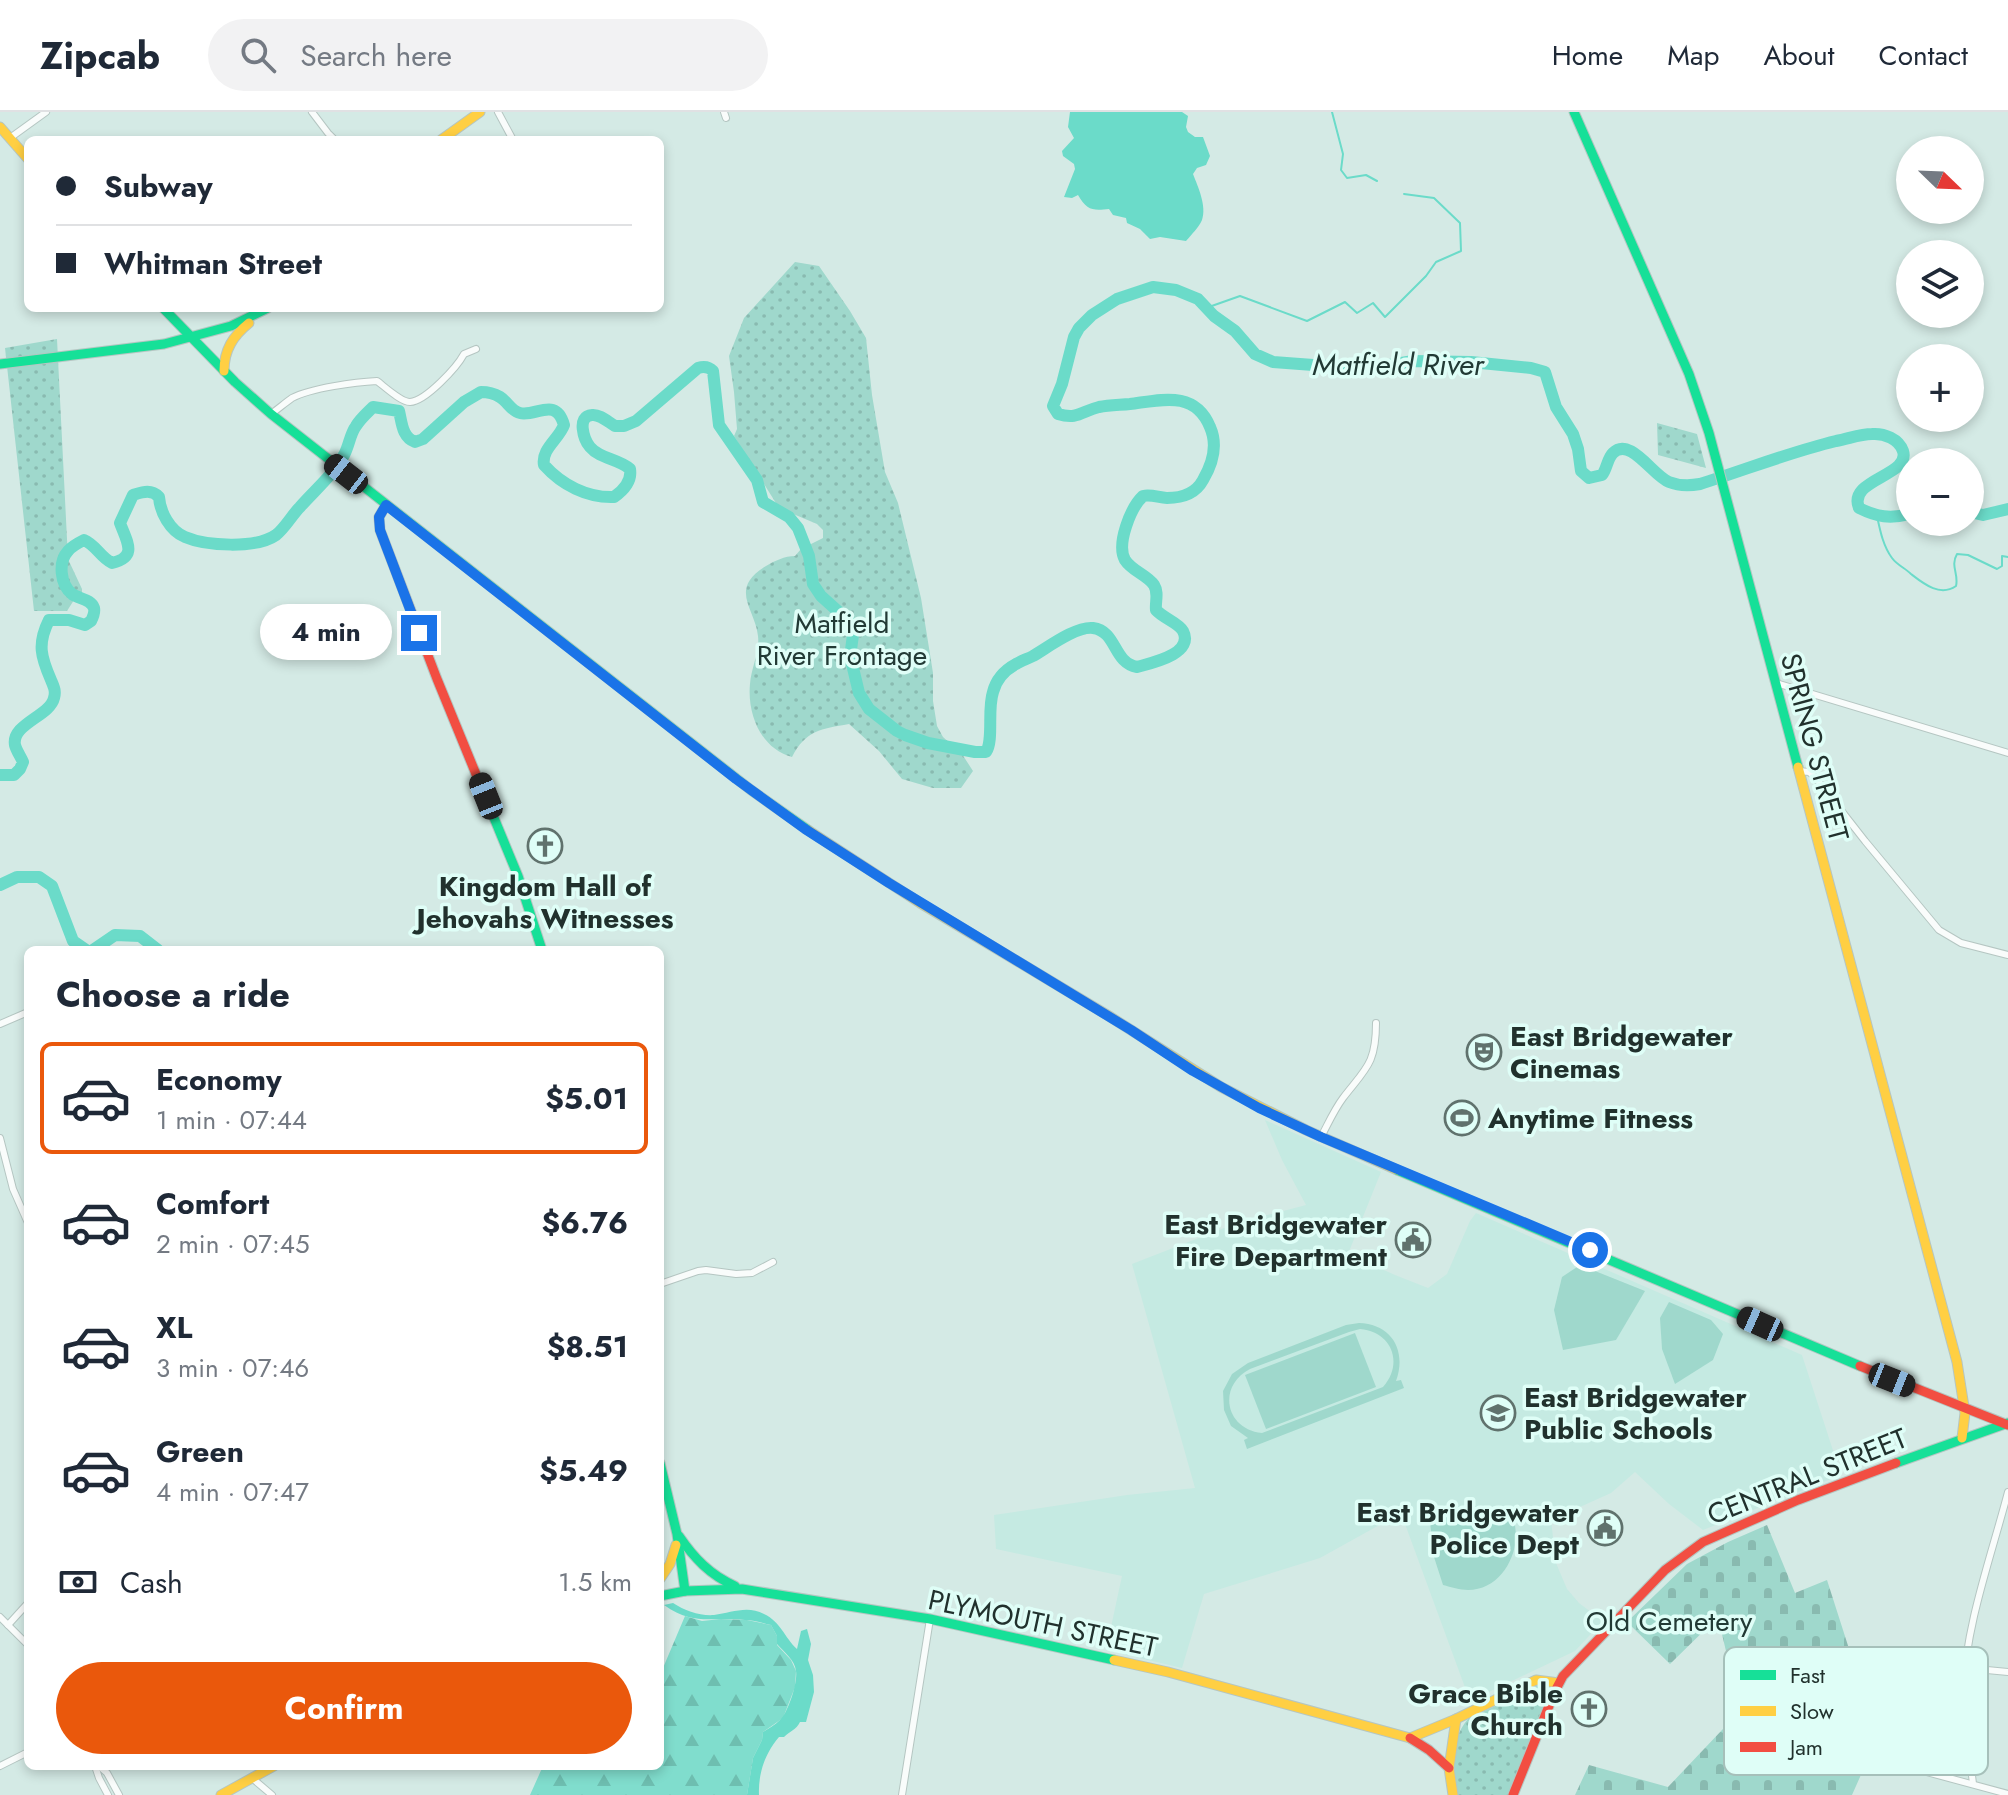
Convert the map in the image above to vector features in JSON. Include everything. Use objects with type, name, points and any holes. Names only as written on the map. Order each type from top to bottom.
[{"type":"main road","points":[[447,136],[480,112]]},
{"type":"main road","name":"SPRING STREET","points":[[1574,112],[1689,374],[1719,468],[1957,1365],[1965,1409],[1962,1438]]},
{"type":"main road","points":[[0,127],[24,154]]},
{"type":"main road","points":[[167,312],[271,414],[721,767],[805,829],[905,894],[1131,1030],[1193,1071],[1259,1108],[1321,1137],[1882,1376],[2007,1424]]},
{"type":"main road","points":[[0,364],[149,347],[231,326],[260,312]]},
{"type":"main road","points":[[224,371],[224,355],[232,338],[262,312]]},
{"type":"main road","points":[[386,505],[379,517],[380,530],[511,859],[541,946]]},
{"type":"main road","name":"CENTRAL STREET","points":[[1513,1795],[1559,1683],[1665,1570],[1703,1542],[1798,1500],[2007,1424]]},
{"type":"main road","points":[[664,1480],[677,1534],[682,1592]]},
{"type":"main road","points":[[664,1572],[674,1555],[677,1534]]},
{"type":"main road","points":[[677,1534],[706,1570],[742,1589]]},
{"type":"main road","name":"PLYMOUTH STREET","points":[[664,1595],[742,1589],[930,1619],[1168,1672],[1410,1738],[1449,1768]]},
{"type":"main road","points":[[1410,1738],[1536,1680],[1559,1683]]},
{"type":"main road","points":[[1453,1795],[1449,1768],[1456,1719]]},
{"type":"main road","points":[[221,1795],[267,1770]]},
{"type":"street","points":[[10,138],[46,112]]},
{"type":"street","points":[[312,112],[331,136]]},
{"type":"street","points":[[498,112],[511,136]]},
{"type":"street","points":[[271,414],[297,396],[346,384],[377,381],[398,397],[413,402],[435,387],[464,354],[476,349]]},
{"type":"street","points":[[1776,683],[2008,753]]},
{"type":"street","points":[[1799,771],[1815,777],[1939,930],[1961,943],[2008,955]]},
{"type":"street","points":[[0,1024],[24,1014]]},
{"type":"street","points":[[1321,1137],[1335,1109],[1372,1059],[1376,1023]]},
{"type":"street","points":[[0,1138],[13,1189],[24,1214]]},
{"type":"street","points":[[664,1283],[698,1271],[752,1273],[773,1262]]},
{"type":"street","points":[[1970,1647],[2008,1492]]},
{"type":"street","points":[[8,1625],[24,1607]]},
{"type":"street","points":[[0,1617],[24,1641]]},
{"type":"street","points":[[902,1795],[930,1619]]},
{"type":"street","points":[[1988,1670],[2008,1672]]},
{"type":"street","points":[[0,1766],[24,1754]]},
{"type":"street","points":[[98,1770],[108,1795]]},
{"type":"street","points":[[103,1770],[119,1795]]},
{"type":"street","points":[[1939,1775],[2008,1794]]},
{"type":"street","points":[[1972,1775],[1973,1784]]},
{"type":"street","points":[[252,1778],[272,1795]]},
{"type":"shaded area","points":[[1070,112],[1182,112],[1188,116],[1188,132],[1195,137],[1203,137],[1210,156],[1206,165],[1197,168],[1193,174],[1203,215],[1186,241],[1160,237],[1150,239],[1140,229],[1127,223],[1126,218],[1113,215],[1109,209],[1090,208],[1078,195],[1064,197],[1075,169],[1062,151],[1074,138],[1068,127]]},
{"type":"shaded area","name":"East Bridgewater Public Schools","points":[[1265,1120],[1381,1172],[1348,1254],[1395,1275],[1428,1288],[1447,1274],[1476,1213],[1802,1355],[1841,1475],[1703,1530],[1635,1472],[1611,1493],[1551,1520],[1556,1563],[1567,1589],[1579,1603],[1603,1621],[1575,1651],[1470,1701],[1401,1513],[1320,1558],[1204,1594],[1182,1668],[1106,1650],[1122,1576],[996,1549],[994,1515],[1195,1488],[1132,1264],[1237,1223],[1306,1205]]},
{"type":"shaded area","points":[[673,1603],[703,1615],[758,1611],[770,1617],[797,1649],[801,1631],[807,1629],[811,1644],[808,1660],[814,1692],[806,1722],[800,1722],[774,1743],[763,1764],[759,1795],[747,1795],[753,1758],[763,1732],[780,1720],[789,1704],[796,1676],[794,1663],[777,1644],[777,1636],[771,1625],[748,1620],[685,1616],[664,1605]]},
{"type":"green space","name":"Matfield River Frontage","points":[[795,262],[819,266],[866,338],[885,472],[898,503],[921,598],[933,673],[937,726],[973,771],[961,788],[933,788],[902,779],[879,751],[849,724],[815,732],[803,741],[792,757],[781,753],[764,738],[754,718],[750,684],[758,642],[747,599],[748,583],[766,566],[795,556],[801,549],[823,538],[823,530],[817,524],[779,508],[734,436],[737,429],[729,356],[744,318]]},
{"type":"green space","points":[[57,339],[68,559],[82,595],[74,600],[67,611],[34,611],[5,348]]},
{"type":"green space","points":[[1657,423],[1697,434],[1706,468],[1658,455]]},
{"type":"green space","points":[[1580,1265],[1645,1291],[1616,1340],[1563,1350],[1554,1310],[1562,1277]]},
{"type":"green space","points":[[1669,1302],[1711,1320],[1723,1334],[1713,1360],[1675,1384],[1662,1349],[1660,1318]]},
{"type":"green space","points":[[1346,1325],[1371,1325],[1388,1334],[1400,1359],[1396,1381],[1401,1380],[1404,1388],[1247,1449],[1244,1440],[1248,1438],[1231,1426],[1224,1410],[1223,1391],[1232,1374],[1248,1363]],"holes":[[[1360,1329],[1371,1331],[1387,1342],[1393,1359],[1393,1368],[1383,1387],[1262,1433],[1240,1424],[1233,1415],[1230,1406],[1233,1386],[1250,1369],[1349,1332]]]},
{"type":"green space","points":[[1355,1333],[1376,1387],[1266,1429],[1245,1375]]},
{"type":"green space","points":[[1470,1505],[1514,1513],[1516,1538],[1512,1557],[1502,1574],[1487,1586],[1468,1590],[1443,1585],[1434,1557],[1430,1522],[1439,1510]]},
{"type":"green space","name":"Old Cemetery","points":[[1767,1525],[1795,1593],[1827,1580],[1848,1647],[1725,1647],[1718,1617],[1670,1664],[1627,1622],[1687,1564]]},
{"type":"green space","points":[[685,1616],[702,1621],[747,1620],[771,1625],[777,1636],[777,1645],[791,1660],[796,1671],[795,1687],[783,1718],[763,1732],[753,1758],[747,1795],[530,1795],[541,1770],[664,1770],[664,1666]]},
{"type":"green space","points":[[1541,1684],[1550,1694],[1509,1795],[1457,1795],[1455,1746],[1468,1719]]},
{"type":"green space","points":[[1724,1728],[1724,1775],[1861,1775],[1852,1795],[1575,1795],[1589,1765],[1668,1787]]},
{"type":"waterway","points":[[1332,112],[1343,154],[1341,170],[1347,178],[1366,175],[1377,181]]},
{"type":"waterway","points":[[1206,308],[1240,296],[1307,321],[1345,302],[1357,313],[1373,303],[1385,317],[1436,262],[1461,251],[1460,223],[1434,198],[1404,194]]},
{"type":"waterway","name":"Matfield River","points":[[0,775],[14,775],[20,769],[23,762],[15,738],[19,731],[46,710],[54,698],[42,650],[49,620],[69,620],[85,625],[94,614],[90,603],[72,594],[65,585],[62,567],[71,548],[84,540],[112,563],[125,557],[128,548],[120,523],[133,495],[147,492],[159,497],[170,526],[194,540],[231,545],[256,542],[276,535],[335,469],[354,429],[373,407],[399,411],[405,433],[415,442],[423,439],[464,402],[481,392],[500,397],[520,413],[556,411],[564,425],[545,454],[544,465],[576,489],[614,497],[626,485],[630,469],[590,447],[584,434],[584,419],[595,415],[615,426],[624,426],[636,421],[698,368],[708,368],[713,371],[719,425],[757,480],[763,502],[789,517],[798,528],[809,556],[813,584],[821,596],[850,622],[853,635],[850,657],[859,693],[869,709],[905,735],[975,752],[986,752],[988,747],[991,699],[999,679],[1012,666],[1062,638],[1086,628],[1101,630],[1123,660],[1137,667],[1170,656],[1183,646],[1183,631],[1156,610],[1154,585],[1128,564],[1122,545],[1130,517],[1143,496],[1178,497],[1200,485],[1209,467],[1214,440],[1204,415],[1196,407],[1176,400],[1103,406],[1070,416],[1058,414],[1053,406],[1079,328],[1092,315],[1117,299],[1153,287],[1176,290],[1198,299],[1235,331],[1255,354],[1273,362],[1367,369],[1413,361],[1471,362],[1545,372],[1556,407],[1573,434],[1581,471],[1589,478],[1602,475],[1611,455],[1620,449],[1634,453],[1669,482],[1688,485],[1868,434],[1886,436],[1902,448]]},
{"type":"waterway","name":"Matfield River","points":[[1896,467],[1862,490],[1858,498],[1859,508],[1884,516],[1896,516]]},
{"type":"waterway","name":"Matfield River","points":[[1984,515],[2008,509]]},
{"type":"waterway","points":[[1877,516],[1884,543],[1896,563],[1938,590],[1956,586],[1954,562],[1957,554],[1968,555],[1997,569],[2002,566],[2002,556],[2008,557]]},
{"type":"waterway","points":[[0,885],[17,877],[39,877],[52,886],[73,941],[80,946]]},
{"type":"waterway","points":[[99,946],[115,935],[140,936],[153,946]]},
{"type":"traffic: fast","points":[[1574,112],[1689,374],[1709,433],[1798,767]]},
{"type":"traffic: fast","points":[[167,312],[271,414],[751,790],[808,830]]},
{"type":"traffic: fast","points":[[0,364],[164,344],[231,326],[260,312]]},
{"type":"traffic: fast","points":[[480,784],[518,876],[541,946]]},
{"type":"traffic: fast","points":[[1397,1170],[1860,1366]]},
{"type":"traffic: fast","points":[[1896,1463],[2008,1423]]},
{"type":"traffic: fast","points":[[664,1480],[677,1534],[685,1591]]},
{"type":"traffic: fast","points":[[679,1536],[703,1565],[735,1586]]},
{"type":"traffic: fast","points":[[664,1595],[685,1591],[742,1589],[930,1619],[1114,1660]]},
{"type":"traffic: slow","points":[[447,136],[480,112]]},
{"type":"traffic: slow","points":[[0,127],[24,154]]},
{"type":"traffic: slow","points":[[224,371],[230,344],[249,323]]},
{"type":"traffic: slow","points":[[1798,767],[1957,1362],[1965,1413],[1962,1438]]},
{"type":"traffic: slow","points":[[808,830],[920,903],[1221,1087],[1306,1130],[1397,1170]]},
{"type":"traffic: slow","points":[[664,1573],[676,1545]]},
{"type":"traffic: slow","points":[[1114,1660],[1410,1738],[1536,1680],[1559,1683]]},
{"type":"traffic: slow","points":[[1453,1795],[1449,1768],[1456,1719]]},
{"type":"traffic: slow","points":[[221,1795],[267,1770]]},
{"type":"traffic: jam","points":[[386,505],[379,517],[380,530],[480,784]]},
{"type":"traffic: jam","points":[[1860,1366],[2008,1425]]},
{"type":"traffic: jam","points":[[1513,1795],[1563,1676],[1665,1570],[1703,1542],[1798,1500],[1896,1463]]},
{"type":"traffic: jam","points":[[1410,1738],[1449,1768]]},
{"type":"place","name":"Kingdom Hall of Jehovahs Witnesses","points":[[545,846]]},
{"type":"place","name":"East Bridgewater Cinemas","points":[[1484,1052]]},
{"type":"place","name":"Anytime Fitness","points":[[1462,1118]]},
{"type":"place","name":"East Bridgewater Fire Department","points":[[1413,1240]]},
{"type":"place","name":"East Bridgewater Public Schools","points":[[1498,1413]]},
{"type":"place","name":"East Bridgewater Police Dept","points":[[1605,1528]]},
{"type":"place","name":"Grace Bible Church","points":[[1589,1709]]},
{"type":"route","points":[[419,633],[380,530],[379,517],[386,505],[736,779],[805,829],[889,883],[1193,1071],[1259,1108],[1590,1250]]}]
